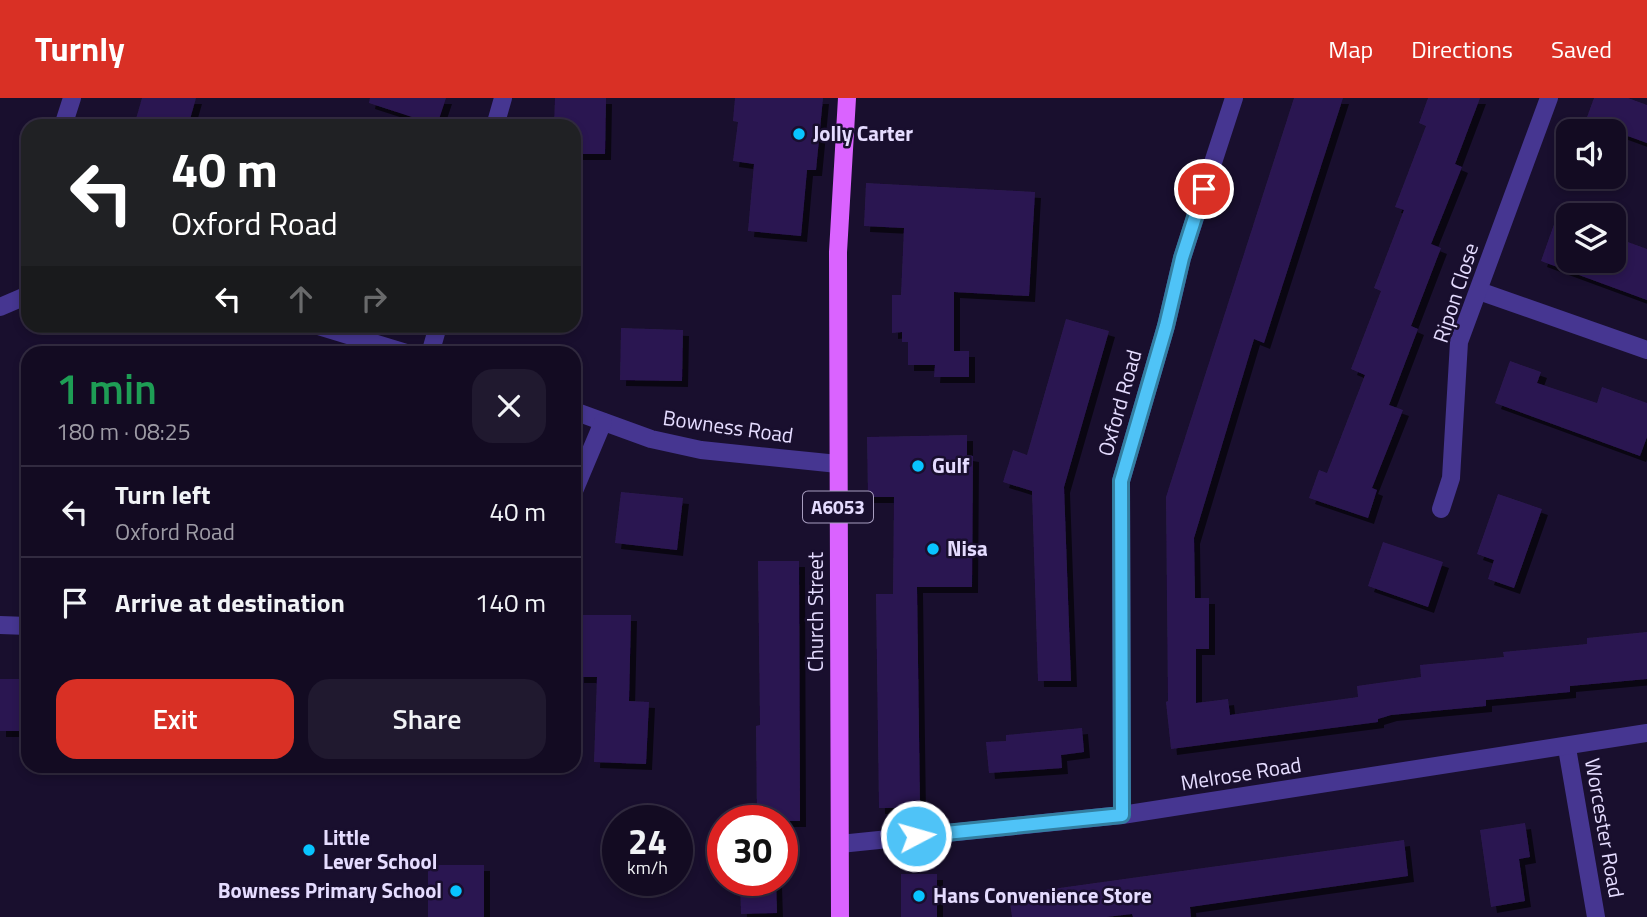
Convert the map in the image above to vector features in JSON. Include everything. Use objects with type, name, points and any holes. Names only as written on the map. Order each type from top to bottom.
[{"type":"main road","name":"Church Street","points":[[840,917],[838,228],[848,98]]},
{"type":"street","points":[[65,119],[72,98]]},
{"type":"street","points":[[497,119],[503,98]]},
{"type":"street","name":"Oxford Road","points":[[1122,815],[1121,481],[1166,326],[1182,258],[1234,98]]},
{"type":"street","name":"Ripon Close","points":[[1441,509],[1451,478],[1459,342],[1549,98]]},
{"type":"street","points":[[1479,291],[1647,350]]},
{"type":"street","points":[[0,307],[21,298]]},
{"type":"street","points":[[341,333],[384,346]]},
{"type":"street","name":"Bowness Road","points":[[581,414],[651,439],[701,450],[838,464]]},
{"type":"street","points":[[581,474],[603,422]]},
{"type":"street","points":[[0,625],[21,626]]},
{"type":"street","name":"Melrose Road","points":[[841,844],[1122,815],[1567,748],[1647,733]]},
{"type":"street","name":"Worcester Road","points":[[1567,748],[1596,917]]},
{"type":"building","points":[[142,98],[196,98],[190,119],[136,119]]},
{"type":"building","points":[[370,98],[446,98],[439,119],[418,119],[369,103]]},
{"type":"building","points":[[555,98],[606,98],[605,154],[581,154],[581,119],[554,119]]},
{"type":"building","points":[[735,98],[823,98],[816,170],[807,170],[801,236],[748,231],[754,164],[733,161],[738,122],[733,121]]},
{"type":"building","points":[[1294,98],[1343,98],[1264,343],[1254,339],[1194,538],[1195,598],[1209,598],[1209,649],[1196,649],[1196,703],[1228,699],[1230,715],[1358,697],[1357,686],[1421,677],[1420,665],[1504,657],[1503,652],[1587,644],[1587,638],[1647,632],[1647,679],[1570,686],[1570,692],[1486,700],[1486,706],[1391,715],[1378,719],[1378,722],[1171,749],[1166,702],[1166,497]]},
{"type":"building","points":[[1428,98],[1480,98],[1455,164],[1462,167],[1431,244],[1441,248],[1411,326],[1418,329],[1389,405],[1403,410],[1372,488],[1377,490],[1368,518],[1309,498],[1319,470],[1327,473],[1365,375],[1351,369],[1381,291],[1374,288],[1404,210],[1395,207],[1426,126],[1419,123]]},
{"type":"building","points":[[1594,98],[1628,98],[1647,105],[1647,143],[1626,135],[1626,119],[1586,119]]},
{"type":"building","points":[[866,183],[1035,192],[1029,296],[954,292],[954,351],[969,351],[969,377],[934,377],[935,365],[908,365],[908,342],[902,342],[902,332],[892,333],[892,295],[901,295],[904,228],[864,226]]},
{"type":"building","points":[[1556,219],[1556,267],[1541,261]]},
{"type":"building","points":[[1626,241],[1647,249],[1647,300],[1574,273],[1626,273]]},
{"type":"building","points":[[1066,319],[1109,331],[1064,487],[1071,681],[1038,681],[1032,491],[1003,482],[1013,450],[1027,455]]},
{"type":"building","points":[[621,328],[683,330],[682,381],[620,380]]},
{"type":"building","points":[[1510,361],[1541,372],[1537,383],[1597,403],[1602,387],[1647,403],[1647,437],[1640,456],[1495,403]]},
{"type":"building","points":[[967,435],[967,455],[973,456],[972,587],[917,587],[920,808],[879,808],[876,594],[893,594],[894,497],[868,497],[867,437]]},
{"type":"building","points":[[621,492],[683,498],[677,550],[615,543]]},
{"type":"building","points":[[1498,494],[1542,509],[1514,588],[1488,579],[1494,560],[1477,554]]},
{"type":"building","points":[[1383,542],[1443,562],[1428,607],[1368,586]]},
{"type":"building","points":[[758,561],[799,561],[800,821],[798,805],[757,805],[756,726],[760,725]]},
{"type":"building","points":[[581,615],[631,615],[629,701],[649,702],[646,764],[594,762],[597,677],[581,677]]},
{"type":"building","points":[[0,679],[21,679],[21,731],[0,731]]},
{"type":"building","points":[[1082,728],[1084,752],[1061,755],[1062,768],[989,773],[986,742],[1006,741],[1006,735]]},
{"type":"building","points":[[1525,823],[1530,857],[1519,859],[1525,901],[1491,907],[1480,830]]},
{"type":"building","points":[[1404,840],[1408,876],[1190,907],[1191,917],[1133,917],[1132,914],[1106,917],[1012,917],[1009,895]]},
{"type":"building","name":"Bowness Primary School","points":[[428,865],[484,865],[484,917],[428,917]]},
{"type":"building","name":"Hans Convenience Store","points":[[901,874],[937,874],[937,917],[901,917]]},
{"type":"building","points":[[740,896],[776,896],[777,913],[741,914]]},
{"type":"place","name":"Jolly Carter","points":[[799,134]]},
{"type":"place","name":"Gulf","points":[[918,466]]},
{"type":"place","name":"Nisa","points":[[933,549]]},
{"type":"place","name":"Little Lever School","points":[[309,850]]},
{"type":"place","name":"Bowness Primary School","points":[[456,891]]},
{"type":"place","name":"Hans Convenience Store","points":[[919,896]]},
{"type":"route","points":[[916,836],[1122,815],[1121,481],[1166,326],[1182,258],[1204,189]]}]
